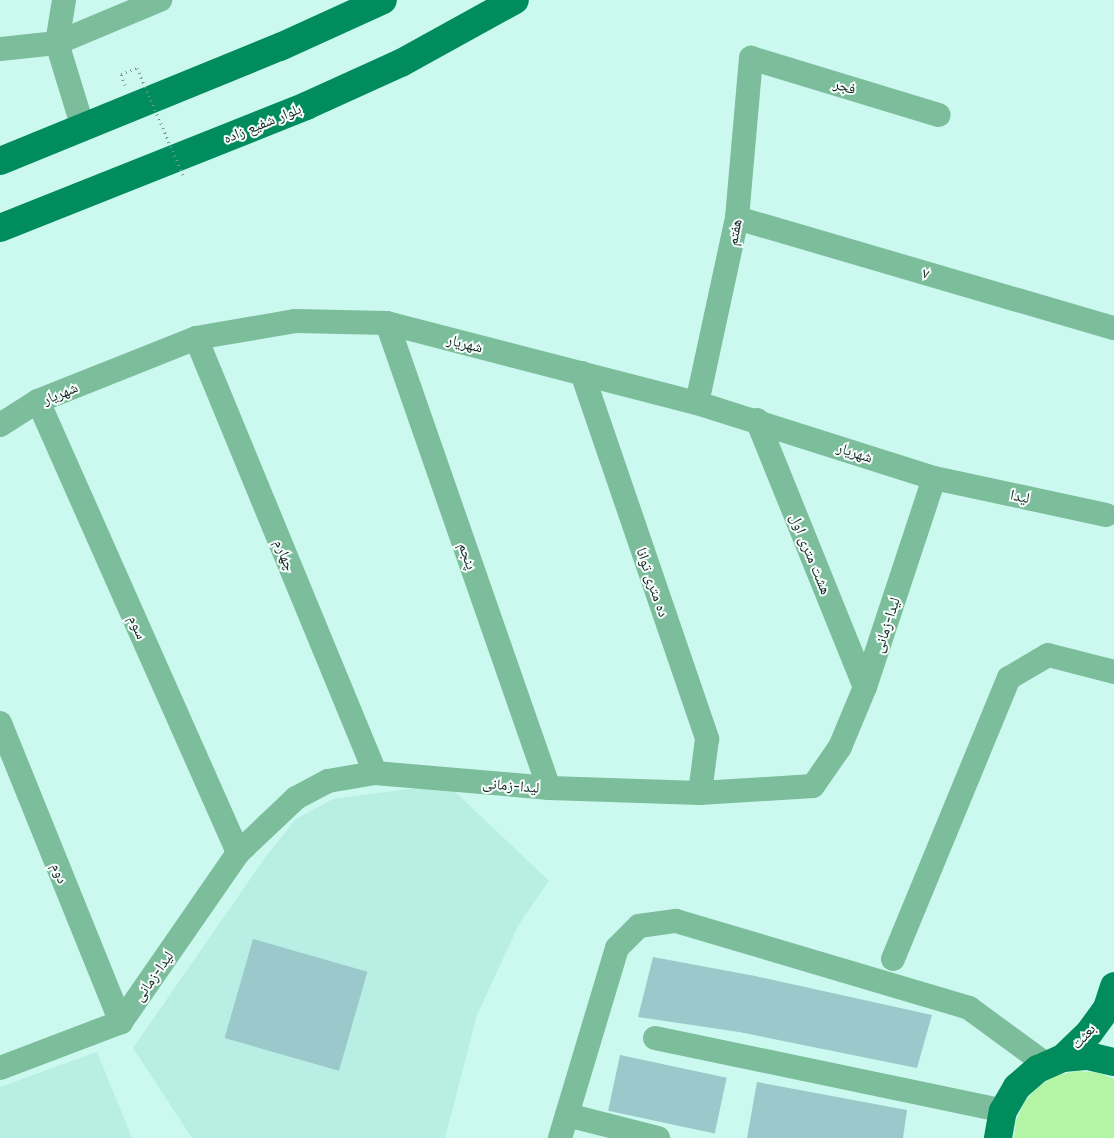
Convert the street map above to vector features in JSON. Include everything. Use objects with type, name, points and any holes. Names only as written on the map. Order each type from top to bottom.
[{"type":"main road","points":[[0,161],[280,47],[383,0]]},
{"type":"main road","name":"بلوار شفیع زاده","points":[[0,228],[306,106],[401,63],[515,0]]},
{"type":"main road","name":"بعثت","points":[[998,1138],[1003,1111],[1017,1087],[1055,1061],[1089,1033],[1107,1008],[1114,986]]},
{"type":"main road","points":[[1055,1061],[1088,1056],[1114,1062]]},
{"type":"street","points":[[64,0],[57,43],[83,128]]},
{"type":"street","points":[[0,49],[57,43],[160,0]]},
{"type":"street","name":"فجر","points":[[751,58],[939,115]]},
{"type":"street","name":"هفتم","points":[[697,403],[737,218],[751,58]]},
{"type":"street","name":"۷","points":[[737,218],[1114,328]]},
{"type":"street","name":"شهریار","points":[[0,425],[38,401],[196,338],[295,321],[387,323],[757,420],[934,478]]},
{"type":"street","name":"پنجم","points":[[387,323],[549,788]]},
{"type":"street","name":"چهارم","points":[[196,338],[375,773]]},
{"type":"street","name":"ده متری توانا","points":[[582,373],[707,739],[700,793]]},
{"type":"street","name":"سوم","points":[[38,401],[238,853]]},
{"type":"street","name":"هشت متری اول","points":[[757,420],[865,687]]},
{"type":"street","name":"لیدا-زمانی","points":[[121,1022],[238,853],[296,798],[328,781],[375,773],[549,788],[700,793],[813,786],[840,747],[865,687],[934,478]]},
{"type":"street","name":"لیدا","points":[[934,478],[1106,515]]},
{"type":"street","points":[[893,959],[1008,678],[1048,655],[1114,672]]},
{"type":"street","name":"دوم","points":[[0,723],[121,1022]]},
{"type":"street","points":[[560,1138],[617,948],[639,926],[676,921],[969,1008],[1055,1061]]},
{"type":"street","points":[[0,1068],[121,1022]]},
{"type":"street","points":[[655,1038],[1003,1111]]},
{"type":"street","points":[[567,1114],[658,1138]]},
{"type":"path","points":[[120,74],[137,68],[184,177]]},
{"type":"shaded area","points":[[408,789],[452,789],[549,881],[519,924],[477,1015],[445,1138],[192,1138],[133,1048],[267,855],[296,819],[333,799]]},
{"type":"shaded area","points":[[97,1052],[132,1138],[0,1138],[0,1087]]},
{"type":"green space","points":[[1078,1071],[1099,1073],[1114,1079],[1114,1138],[1014,1138],[1016,1121],[1025,1101],[1039,1086],[1057,1075]]},
{"type":"building","points":[[253,939],[367,972],[339,1071],[225,1038]]},
{"type":"building","points":[[653,957],[755,976],[932,1015],[917,1068],[739,1032],[638,1017]]},
{"type":"building","points":[[620,1055],[727,1078],[715,1133],[608,1111]]},
{"type":"building","points":[[757,1082],[907,1110],[903,1138],[747,1138]]}]
